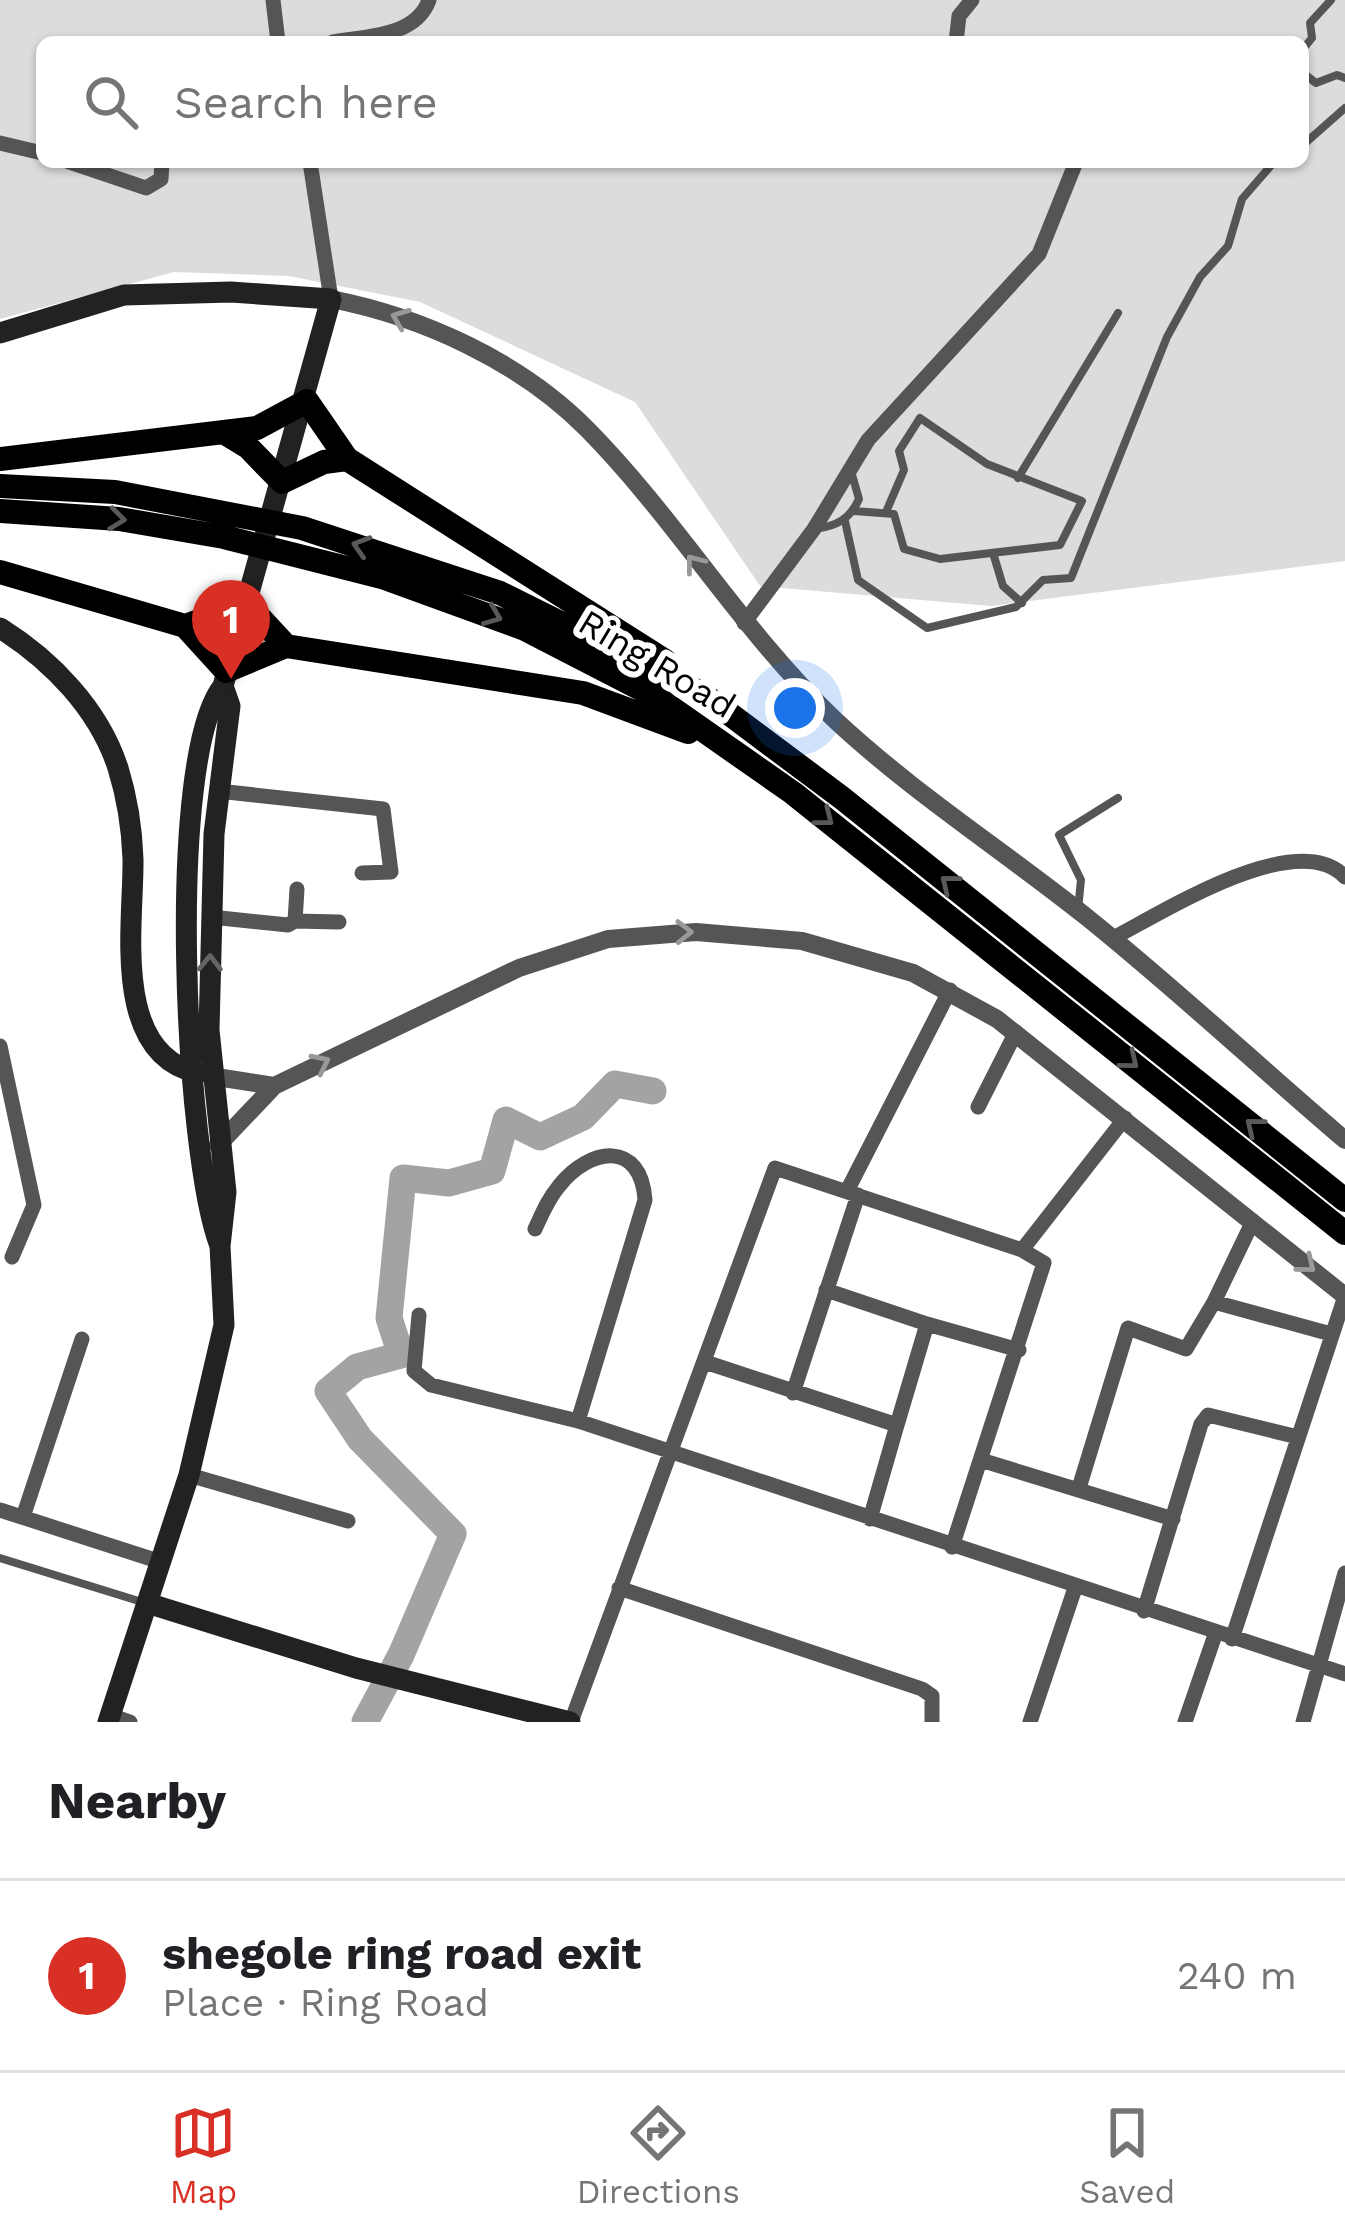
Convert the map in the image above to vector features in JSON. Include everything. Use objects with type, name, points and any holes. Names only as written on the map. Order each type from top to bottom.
[{"type":"highway","points":[[0,459],[256,428],[307,401],[347,459],[593,613],[670,664],[703,694]]},
{"type":"highway","points":[[225,433],[248,447],[280,487],[324,462],[347,459]]},
{"type":"highway","name":"Ring Road","points":[[0,486],[115,492],[302,528],[500,593],[703,694],[860,812],[1345,1199]]},
{"type":"highway","name":"Ring Road","points":[[0,511],[161,526],[382,577],[525,629],[653,695],[793,793],[1345,1233]]},
{"type":"highway","points":[[0,572],[185,626],[247,604],[286,646]]},
{"type":"highway","points":[[185,626],[224,679],[286,646],[583,693],[647,714],[741,758]]},
{"type":"main road","points":[[0,333],[124,295],[231,292],[332,298],[247,604],[224,679],[208,704],[193,800],[207,1212],[220,1246]]},
{"type":"main road","points":[[0,628],[36,653],[80,699],[118,767],[131,838],[130,960],[135,1002],[155,1041],[199,1073]]},
{"type":"main road","points":[[116,1720],[189,1475],[224,1325],[220,1246],[227,1209],[218,1145],[199,1073],[218,791],[230,706],[224,679]]},
{"type":"main road","points":[[147,1604],[356,1668],[571,1722]]},
{"type":"street","points":[[273,0],[277,36]]},
{"type":"street","points":[[362,36],[405,27],[420,17],[429,0]]},
{"type":"street","points":[[957,36],[959,16],[972,0]]},
{"type":"street","points":[[5,143],[36,151]]},
{"type":"street","points":[[87,168],[146,188],[161,179],[162,168]]},
{"type":"street","points":[[311,168],[325,230],[332,298],[410,321],[519,375],[586,429],[744,623],[880,759],[1078,910],[1345,1141]]},
{"type":"street","points":[[744,623],[814,529],[883,422],[1040,254],[1074,168]]},
{"type":"street","points":[[218,791],[383,809],[391,872],[362,873]]},
{"type":"street","points":[[1112,938],[1257,868],[1321,862],[1345,877]]},
{"type":"street","points":[[295,921],[297,889]]},
{"type":"street","points":[[211,917],[339,922]]},
{"type":"street","points":[[218,1145],[274,1086],[567,949],[648,933],[802,941],[914,973],[950,991],[1016,1032],[1345,1296],[1224,1635],[1184,1722]]},
{"type":"street","points":[[793,1393],[853,1193],[950,991]]},
{"type":"street","points":[[978,1107],[1016,1032]]},
{"type":"street","points":[[0,1046],[34,1205],[12,1257]]},
{"type":"street","points":[[199,1073],[274,1086]]},
{"type":"street","points":[[1022,1250],[1125,1118]]},
{"type":"street","points":[[536,1229],[562,1182],[582,1165],[620,1156],[634,1161],[643,1174],[645,1200],[578,1421]]},
{"type":"street","points":[[571,1722],[705,1362],[770,1171],[853,1193],[1022,1250],[1044,1263],[1045,1272],[952,1547]]},
{"type":"street","points":[[1079,1488],[1122,1334],[1128,1328],[1138,1329],[1186,1349],[1253,1221]]},
{"type":"street","points":[[826,1289],[1019,1350]]},
{"type":"street","points":[[1214,1302],[1331,1334]]},
{"type":"street","points":[[419,1315],[413,1360],[417,1378],[578,1421],[1345,1674]]},
{"type":"street","points":[[870,1520],[927,1324]]},
{"type":"street","points":[[23,1517],[82,1340]]},
{"type":"street","points":[[705,1362],[897,1424]]},
{"type":"street","points":[[1144,1611],[1201,1424],[1208,1415],[1298,1437]]},
{"type":"street","points":[[984,1460],[1173,1519]]},
{"type":"street","points":[[189,1475],[348,1521]]},
{"type":"street","points":[[0,1510],[161,1562]]},
{"type":"street","points":[[1303,1722],[1345,1574]]},
{"type":"street","points":[[619,1588],[922,1689],[932,1696],[932,1722]]},
{"type":"street","points":[[1030,1722],[1076,1588]]},
{"type":"lane","points":[[1309,42],[1310,23],[1330,0]]},
{"type":"lane","points":[[1309,78],[1316,83],[1337,75],[1345,78]]},
{"type":"lane","points":[[1309,140],[1345,108]]},
{"type":"lane","points":[[845,521],[858,580],[927,628],[1022,603],[1043,580],[1071,578],[1097,506],[1123,459],[1167,337],[1200,277],[1228,245],[1242,199],[1269,168]]},
{"type":"lane","points":[[1018,478],[1118,313]]},
{"type":"lane","points":[[886,512],[904,470],[899,451],[920,418],[986,464],[1097,506]]},
{"type":"lane","points":[[814,529],[845,521],[854,511],[858,487],[850,470]]},
{"type":"lane","points":[[854,511],[898,517],[904,549],[922,558],[1060,545],[1082,501]]},
{"type":"lane","points":[[993,553],[1003,586],[1022,603]]},
{"type":"lane","points":[[1078,910],[1081,880],[1059,835],[1118,798]]},
{"type":"lane","points":[[0,1558],[147,1604]]},
{"type":"shaded area","points":[[0,0],[1345,0],[1345,561],[991,606],[760,586],[635,402],[420,302],[289,276],[174,272],[0,319]]},
{"type":"waterway","points":[[365,1722],[401,1655],[453,1534],[360,1439],[328,1391],[357,1367],[401,1355],[389,1318],[403,1178],[449,1183],[492,1171],[506,1120],[540,1137],[583,1117],[615,1084],[653,1091]]},
{"type":"place","name":"shegole ring road exit","points":[[231,679]]}]
